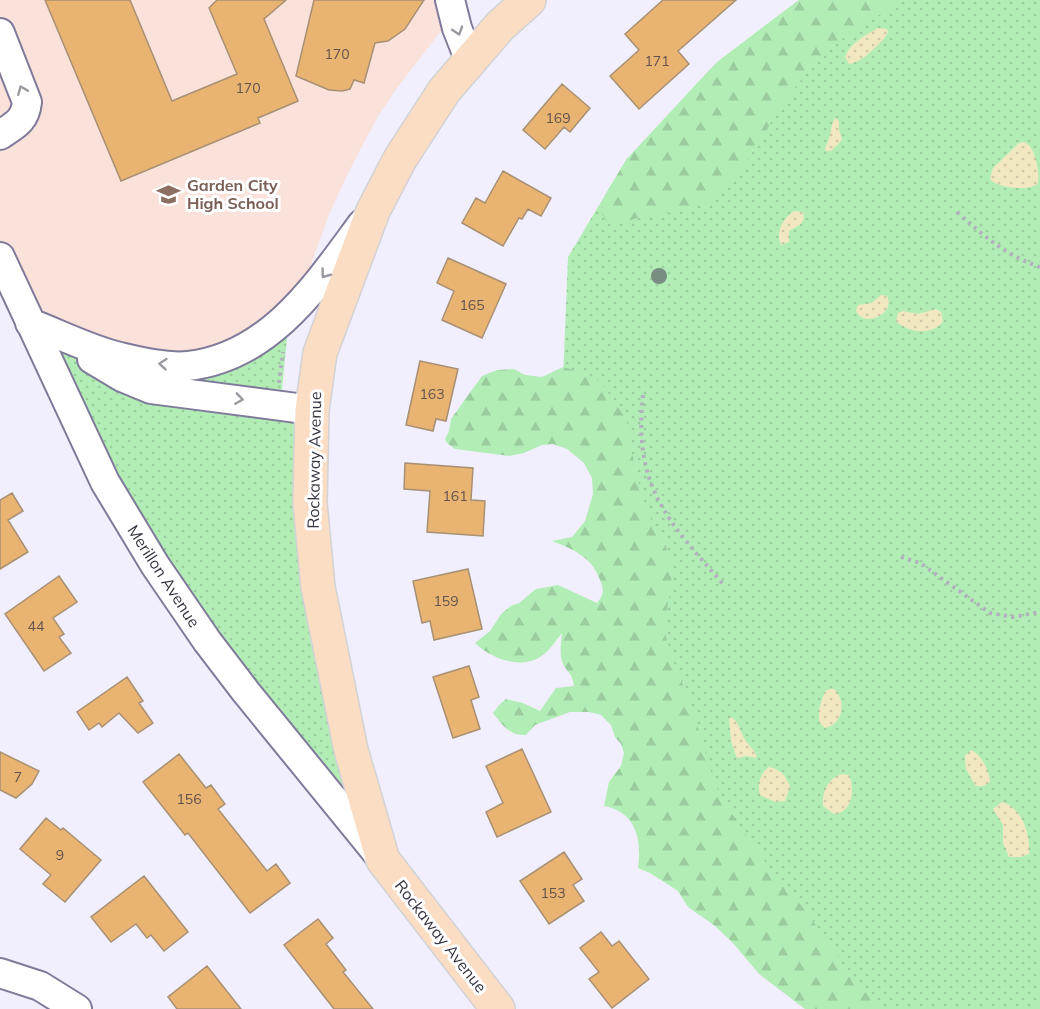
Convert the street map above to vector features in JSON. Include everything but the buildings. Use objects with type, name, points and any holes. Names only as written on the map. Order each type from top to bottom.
[{"type":"main road","name":"Rockaway Avenue","points":[[498,1009],[383,860],[351,750],[318,587],[310,503],[312,410],[320,353],[373,210],[399,159],[444,91],[500,26],[529,0]]},
{"type":"street","points":[[450,0],[457,28],[470,61]]},
{"type":"street","points":[[0,33],[27,102],[26,112],[21,120],[0,135]]},
{"type":"street","points":[[30,323],[117,356],[156,364],[187,366],[230,355],[283,322],[312,292],[373,210]]},
{"type":"street","name":"Merillon Avenue","points":[[0,257],[105,482],[155,565],[207,641],[246,692],[383,860]]},
{"type":"street","points":[[30,323],[122,377],[151,389],[312,410]]},
{"type":"street","points":[[0,973],[40,986],[77,1009]]},
{"type":"path","points":[[957,212],[1000,249],[1040,267]]},
{"type":"path","points":[[278,389],[284,342]]},
{"type":"path","points":[[643,396],[640,424],[651,487],[662,510],[682,538],[723,584]]},
{"type":"path","points":[[902,557],[920,563],[990,613],[1013,617],[1040,612]]},
{"type":"shaded area","name":"Garden City High School","points":[[0,0],[465,0],[397,88],[377,118],[329,215],[305,281],[233,345],[173,362],[36,319],[0,244]]},
{"type":"green space","points":[[799,0],[1040,0],[1040,1009],[810,1009],[778,976],[601,495],[584,463],[562,403],[568,257],[626,160],[716,63]]},
{"type":"green space","points":[[799,0],[898,0],[843,39],[803,78],[791,92],[746,163],[719,193],[704,203],[676,212],[646,216],[621,223],[607,223],[602,213],[603,199],[626,160],[716,63]]},
{"type":"green space","points":[[288,328],[282,390],[182,381]]},
{"type":"green space","points":[[42,338],[113,380],[305,418],[357,812],[252,681],[159,547],[112,468]]},
{"type":"green space","points":[[563,367],[588,374],[601,383],[623,414],[630,429],[631,448],[649,516],[664,540],[672,565],[671,588],[666,614],[666,637],[692,707],[715,785],[737,822],[772,871],[805,910],[847,970],[879,1009],[805,1009],[759,974],[715,926],[688,907],[678,891],[638,868],[639,847],[634,828],[623,814],[604,806],[609,782],[621,766],[624,753],[611,725],[601,715],[589,712],[570,712],[535,725],[526,735],[520,735],[511,732],[493,713],[506,699],[523,703],[540,711],[556,688],[574,686],[562,660],[562,633],[543,655],[526,662],[498,658],[475,643],[490,631],[502,613],[536,589],[558,585],[597,603],[603,592],[597,572],[592,565],[581,555],[552,541],[572,537],[585,521],[593,494],[592,477],[584,463],[567,449],[553,444],[542,445],[524,453],[509,456],[455,449],[445,439],[451,419],[482,376],[497,370],[514,369],[525,375],[542,377]]},
{"type":"sand","points":[[878,28],[887,29],[886,36],[864,57],[849,64],[845,57],[847,52],[859,40]]},
{"type":"sand","points":[[835,118],[839,121],[842,140],[831,151],[826,151],[825,148]]},
{"type":"sand","points":[[1024,142],[1034,153],[1038,183],[1022,188],[1006,187],[990,179],[993,168],[1019,143]]},
{"type":"sand","points":[[794,211],[803,212],[802,223],[789,231],[789,242],[781,245],[779,235],[781,226]]},
{"type":"sand","points":[[881,295],[887,296],[889,302],[884,313],[872,319],[860,316],[856,311],[858,305],[872,303]]},
{"type":"sand","points":[[936,309],[941,312],[943,321],[939,326],[927,331],[913,330],[896,321],[898,313],[903,311],[918,314]]},
{"type":"sand","points":[[834,689],[838,694],[842,706],[836,722],[825,728],[819,722],[819,709],[825,691]]},
{"type":"sand","points":[[731,717],[738,724],[757,758],[746,756],[737,758],[731,741],[729,719]]},
{"type":"sand","points":[[971,750],[982,759],[988,773],[990,782],[985,785],[975,785],[966,769],[965,756]]},
{"type":"sand","points":[[769,767],[783,774],[787,780],[790,787],[785,801],[775,802],[760,795],[760,780],[763,772]]},
{"type":"sand","points":[[842,774],[849,775],[852,787],[851,799],[845,809],[834,814],[823,806],[823,795],[829,782]]},
{"type":"sand","points":[[1002,802],[1015,810],[1024,823],[1029,854],[1009,857],[1003,843],[1003,825],[993,809]]},
{"type":"place","name":"Garden City High School","points":[[169,194]]}]
